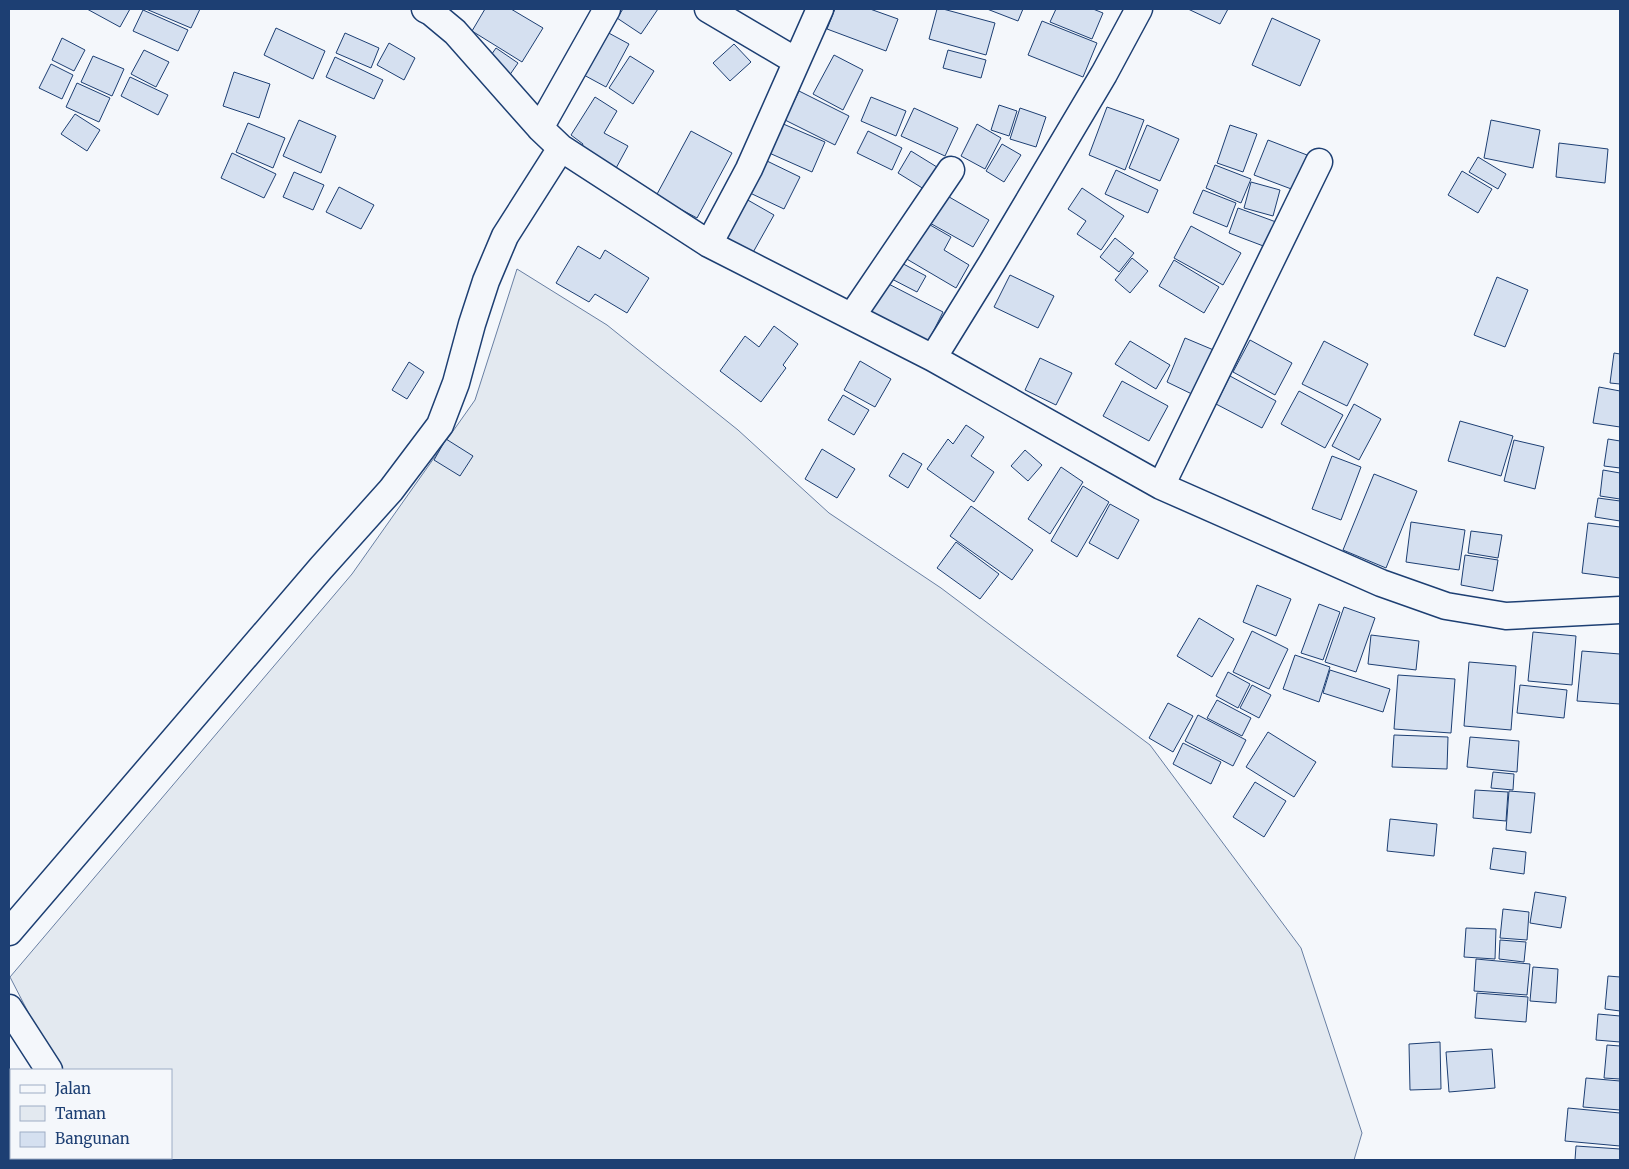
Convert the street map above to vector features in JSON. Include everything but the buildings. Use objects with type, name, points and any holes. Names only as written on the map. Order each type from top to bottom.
[{"type":"street","points":[[426,9],[455,32],[540,128],[561,148],[709,244],[933,358],[1161,486],[1381,583],[1446,606],[1506,616],[1620,610]]},
{"type":"street","points":[[540,128],[607,9]]},
{"type":"street","points":[[708,9],[796,62]]},
{"type":"street","points":[[709,244],[748,169],[820,9]]},
{"type":"street","points":[[933,358],[1104,74],[1139,9]]},
{"type":"street","points":[[9,932],[321,568],[391,490],[440,425],[456,383],[486,281],[505,236],[561,148]]},
{"type":"street","points":[[1161,486],[1319,162]]},
{"type":"street","points":[[852,316],[950,170]]},
{"type":"street","points":[[9,1008],[48,1069]]},
{"type":"green space","points":[[517,269],[607,325],[738,430],[829,513],[941,588],[1150,745],[1301,948],[1362,1133],[1354,1160],[110,1160],[172,1159],[172,1069],[57,1069],[10,977],[352,574],[475,400]]}]
